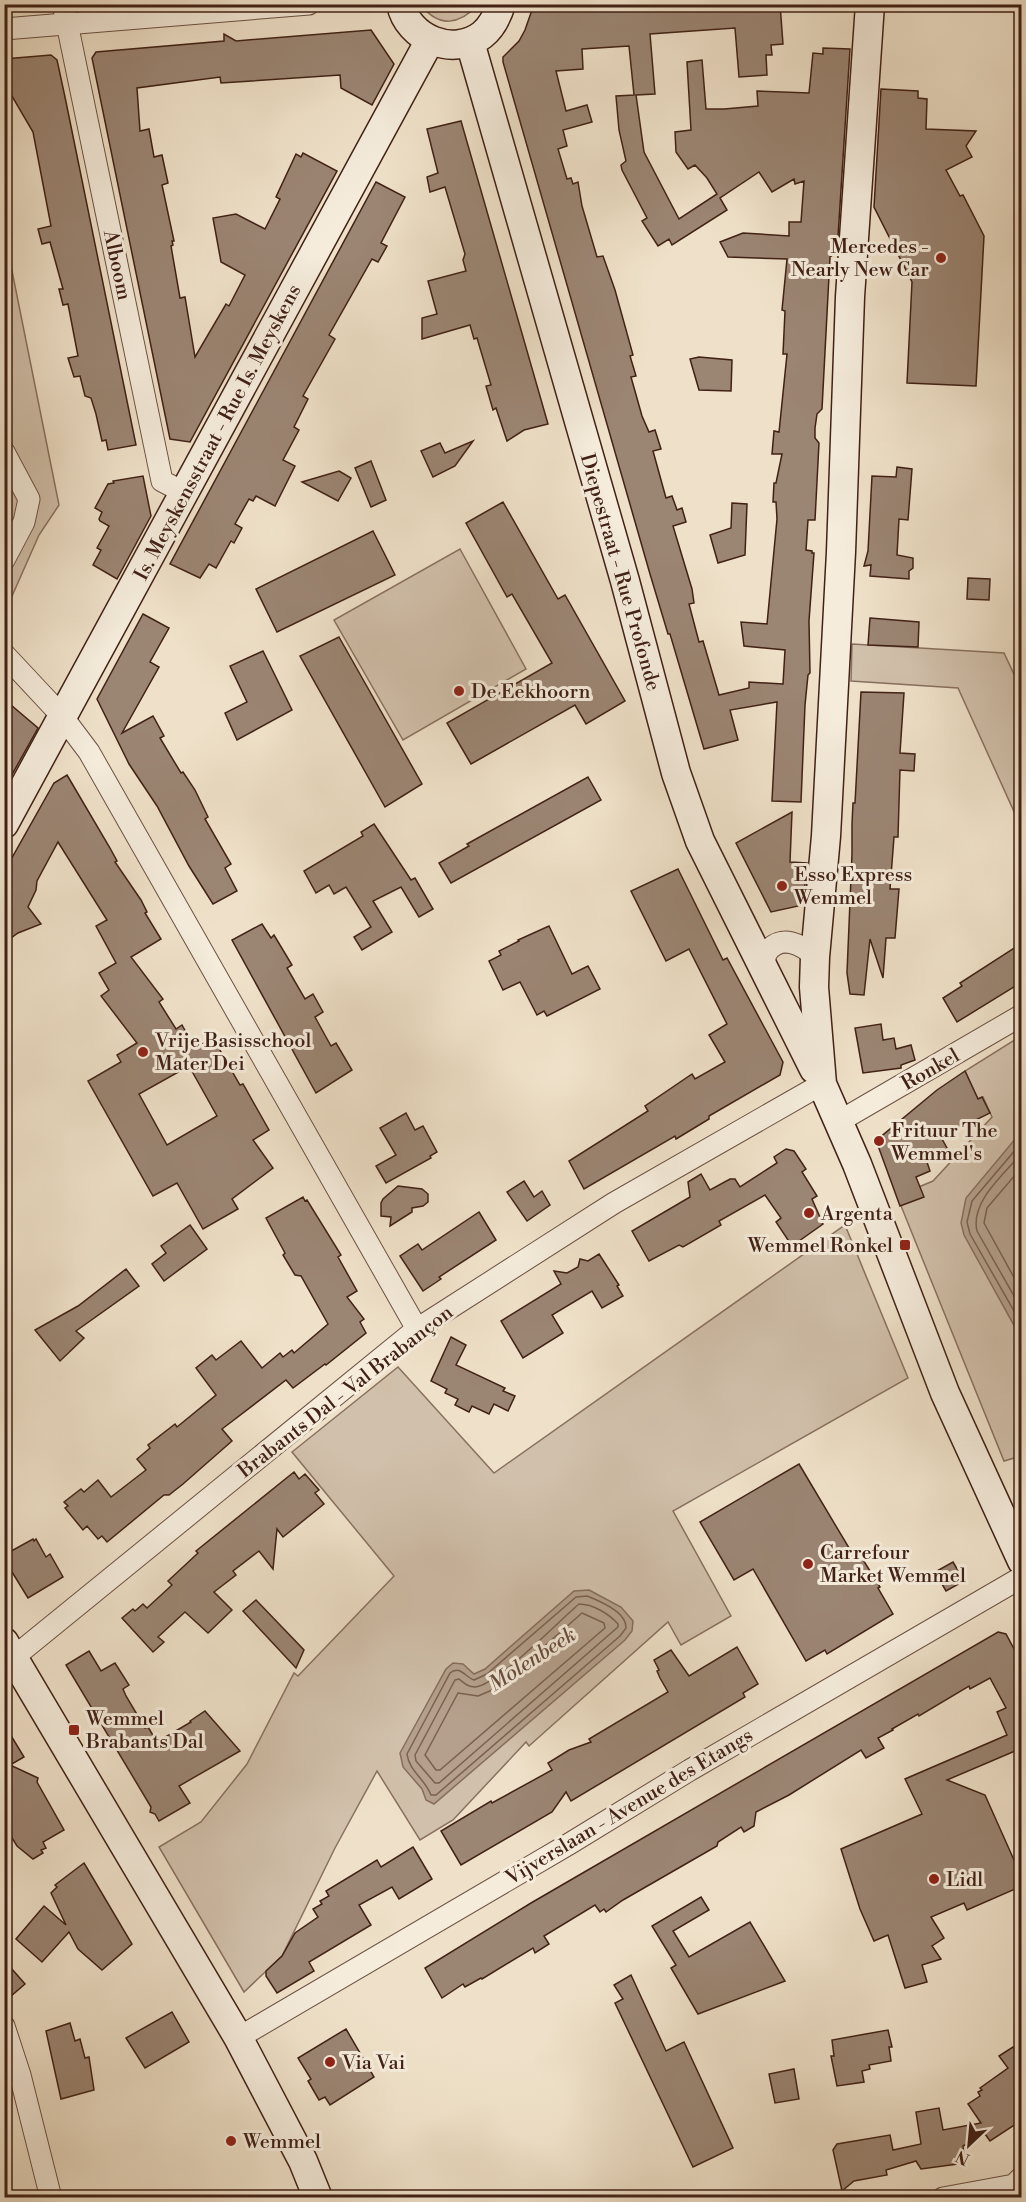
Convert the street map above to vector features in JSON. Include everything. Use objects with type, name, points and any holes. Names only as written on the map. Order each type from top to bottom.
[{"type":"main road","points":[[401,4],[410,25],[430,40],[449,45],[470,42],[480,36],[496,18],[501,4]]},
{"type":"main road","points":[[870,4],[850,297],[841,552],[826,836],[815,957],[814,987],[822,1084],[856,1164],[945,1393],[1022,1561]]},
{"type":"main road","name":"Is. Meyskensstraat - Rue Is. Meyskens","points":[[4,824],[430,40]]},
{"type":"main road","name":"Diepestraat - Rue Profonde","points":[[470,42],[626,580],[676,773],[700,841],[822,1084]]},
{"type":"main road","points":[[9,1650],[238,2038],[303,2161],[318,2198]]},
{"type":"street","points":[[4,29],[66,14],[309,4]]},
{"type":"street","name":"Alboom","points":[[66,14],[162,481],[184,494]]},
{"type":"street","points":[[4,452],[29,499],[24,522],[4,560]]},
{"type":"street","points":[[4,654],[62,716],[95,762],[417,1329]]},
{"type":"street","points":[[763,967],[767,952],[776,945],[788,941],[802,945],[815,957]]},
{"type":"street","points":[[783,1004],[795,1006],[802,1004],[814,987]]},
{"type":"street","name":"Ronkel","points":[[838,1122],[1022,1015]]},
{"type":"street","name":"Brabants Dal - Val Brabançon","points":[[9,1650],[417,1329],[614,1203],[822,1084]]},
{"type":"street","name":"Vijverslaan - Avenue des Etangs","points":[[238,2038],[569,1844],[690,1770],[1022,1577]]},
{"type":"street","points":[[4,2026],[8,2031],[51,2198]]},
{"type":"street","points":[[943,2198],[1017,2187]]},
{"type":"shaded area","points":[[421,5],[478,5],[464,17],[449,21],[435,18]]},
{"type":"shaded area","points":[[4,231],[59,505],[39,535],[5,612]]},
{"type":"shaded area","points":[[460,549],[526,669],[403,740],[334,620]]},
{"type":"shaded area","points":[[852,644],[1004,653],[1021,689],[1021,827],[958,688],[851,681]]},
{"type":"shaded area","points":[[1021,1036],[1021,1456],[1004,1461],[897,1196],[933,1181],[992,1117],[983,1097],[978,1099],[965,1071]]},
{"type":"shaded area","points":[[845,1225],[908,1378],[673,1511],[731,1616],[681,1645],[668,1622],[529,1746],[526,1742],[453,1820],[420,1840],[377,1771],[335,1848],[282,1956],[244,1992],[159,1847],[201,1822],[247,1764],[294,1673],[298,1676],[394,1576],[292,1452],[398,1367],[494,1473]]},
{"type":"water","points":[[1021,1132],[1021,1338],[964,1235],[961,1223],[966,1198]]},
{"type":"water","name":"Molenbeek","points":[[589,1590],[621,1607],[633,1621],[632,1631],[625,1640],[434,1804],[426,1800],[422,1789],[403,1767],[400,1753],[446,1669],[453,1663],[463,1664],[474,1674],[485,1669],[574,1591]]},
{"type":"building","points":[[539,4],[780,4],[783,44],[771,45],[772,55],[766,55],[767,75],[739,77],[735,28],[650,34],[655,94],[636,95],[644,152],[679,219],[717,194],[695,165],[688,169],[676,152],[675,132],[691,130],[687,62],[702,60],[706,109],[724,109],[758,106],[757,91],[809,93],[813,53],[823,54],[823,48],[850,49],[837,252],[830,257],[822,409],[817,414],[815,428],[815,438],[819,443],[815,520],[808,520],[806,550],[814,553],[809,621],[810,673],[805,705],[801,802],[772,801],[777,702],[730,710],[738,740],[704,749],[650,574],[503,62],[503,57],[519,41],[525,30],[533,7]],"holes":[[[629,46],[634,95],[616,96],[619,130],[626,161],[621,165],[647,218],[642,221],[658,246],[669,239],[672,245],[727,210],[720,198],[759,172],[772,192],[794,179],[795,184],[804,181],[801,222],[789,222],[789,236],[743,233],[720,242],[728,257],[787,259],[782,310],[785,311],[783,354],[787,354],[779,432],[774,431],[772,454],[782,454],[776,483],[774,483],[773,502],[776,502],[777,519],[767,624],[741,622],[744,646],[785,650],[783,684],[749,682],[749,688],[719,695],[703,641],[699,642],[689,604],[694,603],[692,589],[673,526],[686,522],[682,508],[677,510],[672,496],[666,498],[653,451],[661,449],[655,430],[649,432],[642,416],[631,377],[636,376],[630,356],[633,355],[615,290],[603,256],[597,257],[582,206],[578,182],[573,184],[571,178],[567,179],[558,149],[567,146],[563,130],[592,122],[587,105],[566,111],[556,71],[583,69],[582,49]]]},
{"type":"building","points":[[371,30],[394,64],[372,105],[341,88],[340,75],[221,83],[220,77],[137,88],[140,131],[149,129],[154,157],[162,155],[168,183],[162,185],[174,241],[171,246],[180,298],[185,297],[195,357],[226,304],[229,306],[245,275],[221,262],[213,218],[236,214],[265,229],[280,199],[276,197],[296,154],[301,157],[303,153],[337,171],[190,442],[170,439],[92,58],[96,52],[224,41],[224,34],[236,41]]},
{"type":"building","points":[[51,55],[57,60],[136,445],[108,450],[106,440],[102,441],[91,398],[85,396],[80,376],[74,377],[68,358],[78,356],[68,304],[63,305],[59,289],[63,289],[50,242],[42,244],[38,229],[51,226],[33,132],[12,96],[4,97],[4,59]]},
{"type":"building","name":"Mercedes - Nearly New Car","points":[[881,89],[918,91],[918,98],[927,99],[926,129],[976,131],[966,146],[972,157],[946,170],[960,196],[963,195],[984,236],[976,386],[907,383],[912,282],[874,207]]},
{"type":"building","points":[[461,121],[548,424],[524,430],[507,441],[496,408],[493,410],[486,386],[491,385],[477,338],[474,339],[470,325],[422,339],[422,318],[437,314],[428,281],[466,271],[463,260],[465,254],[445,187],[430,192],[427,177],[438,173],[427,129]]},
{"type":"building","points":[[376,182],[405,197],[381,243],[387,246],[378,262],[372,259],[329,335],[335,339],[303,396],[308,399],[294,427],[299,430],[283,460],[295,466],[275,506],[256,496],[253,501],[249,499],[235,524],[242,528],[234,543],[231,541],[216,568],[209,564],[200,578],[170,564]]},
{"type":"building","points":[[699,357],[732,360],[731,391],[699,390],[690,359]]},
{"type":"building","points":[[473,441],[455,466],[433,477],[421,451],[440,443],[445,453]]},
{"type":"building","points":[[371,461],[386,500],[371,507],[355,468]]},
{"type":"building","points":[[897,467],[912,469],[908,520],[899,519],[897,555],[913,558],[913,568],[909,571],[909,579],[870,576],[871,565],[864,566],[868,551],[872,476],[896,477]]},
{"type":"building","points":[[339,471],[351,478],[338,501],[302,482]]},
{"type":"building","points":[[143,476],[151,516],[117,579],[93,565],[101,550],[97,548],[109,526],[100,521],[102,512],[95,508],[108,484],[114,483],[113,481]]},
{"type":"building","points":[[503,502],[558,599],[565,595],[625,701],[586,724],[575,705],[471,764],[447,723],[552,663],[512,594],[507,597],[466,523]]},
{"type":"building","points":[[732,503],[747,504],[745,555],[718,563],[710,535],[731,528]]},
{"type":"building","points":[[373,531],[395,575],[277,632],[256,589]]},
{"type":"building","points":[[968,578],[990,579],[989,600],[967,599]]},
{"type":"building","points":[[143,614],[169,628],[150,662],[159,667],[122,733],[153,716],[164,736],[160,738],[181,773],[183,772],[195,790],[208,817],[205,819],[231,864],[225,868],[237,891],[213,904],[189,866],[157,806],[129,764],[97,699]]},
{"type":"building","points":[[870,618],[919,622],[918,647],[868,645]]},
{"type":"building","points":[[339,637],[422,784],[385,807],[300,656]]},
{"type":"building","points":[[263,651],[292,710],[237,740],[225,713],[247,702],[230,666]]},
{"type":"building","points":[[861,692],[904,693],[900,753],[915,754],[914,771],[900,770],[898,837],[894,837],[890,889],[899,889],[895,938],[886,938],[883,978],[870,939],[864,995],[850,994],[847,973],[853,803],[855,803]]},
{"type":"building","points":[[11,705],[38,728],[4,789],[4,716]]},
{"type":"building","points":[[67,775],[110,848],[117,861],[115,862],[141,900],[147,912],[145,913],[161,939],[131,957],[163,999],[159,1002],[176,1029],[182,1025],[195,1048],[213,1038],[269,1130],[253,1140],[273,1168],[232,1199],[238,1209],[203,1229],[177,1183],[153,1196],[88,1081],[121,1062],[117,1055],[137,1043],[101,996],[109,990],[99,973],[116,963],[96,926],[107,920],[58,842],[37,881],[36,890],[28,907],[41,924],[18,933],[4,943],[4,872],[54,783]],"holes":[[[189,1066],[217,1116],[167,1145],[139,1094]]]},
{"type":"building","points":[[588,777],[601,800],[451,883],[439,863],[469,846],[467,844]]},
{"type":"building","name":"Esso Express Wemmel","points":[[792,812],[790,862],[807,863],[803,905],[771,912],[736,843]]},
{"type":"building","points":[[374,824],[411,880],[415,878],[433,909],[419,917],[401,887],[373,901],[392,932],[362,950],[354,937],[371,927],[346,887],[334,894],[329,885],[316,893],[304,871],[363,836],[361,832]]},
{"type":"building","points":[[678,869],[723,960],[727,958],[783,1062],[780,1075],[709,1116],[709,1119],[676,1139],[675,1136],[584,1189],[569,1161],[648,1111],[645,1106],[692,1074],[695,1079],[725,1062],[709,1035],[727,1024],[689,949],[666,961],[631,891]]},
{"type":"building","points":[[262,924],[271,938],[274,935],[292,965],[287,968],[305,999],[313,994],[323,1012],[315,1017],[331,1046],[336,1043],[352,1070],[316,1093],[232,940]]},
{"type":"building","points":[[549,926],[572,974],[588,966],[600,989],[547,1016],[544,1011],[537,1015],[520,982],[503,990],[489,961],[501,955],[499,951]]},
{"type":"building","points":[[1022,943],[1022,982],[957,1022],[943,998],[962,986],[960,983]]},
{"type":"building","points":[[881,1024],[883,1040],[894,1038],[896,1049],[911,1045],[915,1060],[901,1065],[901,1068],[863,1073],[855,1028]]},
{"type":"building","points":[[965,1071],[978,1099],[982,1097],[990,1113],[941,1137],[947,1148],[926,1159],[930,1171],[916,1177],[924,1197],[900,1206],[877,1143],[878,1139],[937,1090]]},
{"type":"building","points":[[406,1113],[415,1130],[423,1126],[437,1152],[430,1156],[431,1158],[386,1183],[376,1166],[396,1155],[380,1128]]},
{"type":"building","points":[[786,1149],[794,1151],[806,1169],[802,1172],[817,1196],[812,1199],[823,1224],[792,1246],[776,1222],[781,1218],[765,1195],[719,1221],[721,1225],[683,1247],[679,1245],[649,1261],[632,1231],[690,1197],[688,1182],[701,1174],[710,1190],[730,1179],[735,1179],[740,1187],[777,1163],[774,1157]]},
{"type":"building","points":[[524,1181],[534,1197],[542,1191],[550,1205],[527,1221],[507,1192]]},
{"type":"building","points":[[398,1186],[422,1189],[428,1194],[428,1202],[423,1206],[412,1208],[412,1212],[390,1226],[391,1217],[381,1216],[381,1203]]},
{"type":"building","points":[[303,1197],[341,1255],[338,1257],[357,1291],[347,1297],[364,1319],[360,1322],[366,1333],[293,1388],[286,1380],[222,1429],[232,1441],[183,1484],[169,1495],[164,1495],[107,1542],[102,1536],[98,1539],[87,1526],[83,1530],[65,1508],[68,1506],[64,1502],[81,1489],[84,1492],[98,1480],[111,1497],[146,1470],[137,1459],[150,1448],[148,1445],[175,1424],[177,1427],[216,1395],[196,1368],[212,1355],[216,1360],[241,1341],[262,1368],[280,1353],[283,1357],[292,1350],[294,1353],[328,1324],[301,1276],[295,1275],[283,1255],[285,1253],[266,1218]]},
{"type":"building","points":[[479,1212],[496,1240],[439,1277],[441,1279],[423,1291],[400,1256],[418,1244],[422,1250]]},
{"type":"building","points":[[190,1225],[207,1249],[164,1281],[152,1264],[166,1253],[161,1246]]},
{"type":"building","points":[[599,1254],[619,1285],[617,1286],[623,1296],[602,1308],[592,1291],[552,1315],[563,1333],[523,1358],[501,1321],[561,1284],[554,1271],[567,1273],[578,1267],[580,1259],[588,1261]]},
{"type":"building","points":[[126,1269],[139,1286],[76,1331],[84,1338],[60,1361],[35,1330],[78,1306]]},
{"type":"building","points":[[451,1337],[466,1345],[456,1365],[505,1388],[503,1391],[515,1396],[508,1411],[494,1404],[489,1414],[472,1406],[469,1412],[455,1405],[458,1399],[445,1393],[447,1389],[431,1381]]},
{"type":"building","name":"Carrefour Market Wemmel","points":[[799,1464],[852,1553],[857,1550],[880,1587],[878,1588],[893,1614],[827,1654],[825,1650],[806,1661],[753,1569],[734,1580],[700,1522]]},
{"type":"building","points":[[294,1472],[299,1479],[305,1474],[319,1490],[315,1493],[324,1504],[283,1537],[277,1529],[273,1569],[259,1551],[233,1571],[236,1575],[214,1592],[232,1610],[208,1633],[185,1612],[158,1637],[164,1642],[153,1652],[122,1618],[143,1604],[147,1608],[172,1585],[168,1581],[198,1553],[196,1551]]},
{"type":"building","points":[[33,1539],[34,1541],[36,1539],[46,1557],[50,1554],[63,1577],[28,1598],[4,1559],[4,1555]]},
{"type":"building","points":[[953,1562],[964,1581],[946,1591],[935,1572]]},
{"type":"building","points":[[256,1600],[304,1650],[296,1668],[243,1611]]},
{"type":"building","points":[[998,1632],[1006,1634],[1022,1664],[1022,1763],[1015,1751],[947,1780],[985,1795],[1022,1878],[1022,1886],[967,1910],[964,1903],[931,1917],[944,1938],[932,1946],[941,1959],[922,1965],[927,1982],[905,1988],[888,1935],[874,1941],[860,1909],[841,1849],[922,1814],[905,1779],[1007,1735],[997,1712],[1006,1708],[990,1678],[970,1689],[969,1686],[878,1738],[884,1748],[866,1758],[861,1750],[789,1795],[756,1812],[754,1826],[744,1832],[741,1827],[718,1842],[717,1846],[606,1912],[604,1909],[600,1912],[595,1905],[544,1936],[549,1944],[535,1953],[533,1948],[482,1979],[465,1987],[463,1984],[442,1998],[425,1968],[531,1903]]},
{"type":"building","points":[[737,1647],[758,1684],[743,1693],[745,1697],[571,1801],[566,1792],[552,1812],[461,1865],[441,1831],[491,1801],[492,1803],[552,1770],[548,1763],[569,1750],[591,1742],[589,1739],[668,1692],[654,1660],[671,1650],[689,1676]]},
{"type":"building","points":[[89,1651],[101,1671],[115,1663],[129,1685],[123,1689],[126,1696],[145,1728],[148,1727],[157,1742],[205,1711],[240,1751],[179,1786],[190,1803],[159,1821],[155,1814],[150,1812],[151,1807],[66,1665]]},
{"type":"building","points":[[4,1724],[24,1757],[10,1765],[38,1778],[37,1782],[64,1830],[43,1842],[46,1848],[41,1850],[43,1853],[33,1859],[17,1846],[4,1825]]},
{"type":"building","points":[[413,1847],[432,1879],[399,1899],[392,1887],[359,1905],[371,1925],[309,1962],[314,1971],[277,1993],[266,1976],[266,1971],[282,1956],[295,1933],[318,1917],[313,1909],[329,1896],[326,1891],[377,1860],[381,1867]]},
{"type":"building","points":[[84,1863],[132,1944],[102,1970],[78,1949],[69,1932],[42,1962],[16,1939],[44,1906],[66,1925],[51,1893],[57,1887],[55,1885]]},
{"type":"building","points":[[701,1897],[709,1910],[673,1931],[689,1957],[750,1922],[785,1981],[698,2014],[671,1968],[676,1965],[652,1926]]},
{"type":"building","points":[[4,1960],[25,1984],[4,2002]]},
{"type":"building","points":[[631,1975],[666,2051],[684,2042],[733,2148],[693,2167],[615,2003],[623,1999],[614,1985]]},
{"type":"building","points":[[172,2012],[189,2042],[145,2068],[126,2038]]},
{"type":"building","points":[[70,2023],[75,2041],[80,2039],[85,2058],[89,2057],[94,2090],[61,2099],[46,2031]]},
{"type":"building","points":[[346,2029],[374,2077],[330,2105],[325,2097],[319,2100],[308,2081],[311,2079],[298,2058]]},
{"type":"building","points":[[888,2030],[892,2047],[889,2047],[891,2061],[869,2065],[870,2069],[862,2071],[864,2082],[837,2086],[831,2056],[834,2056],[832,2040]]},
{"type":"building","points":[[1013,2047],[1022,2058],[1022,2120],[990,2141],[985,2134],[963,2146],[965,2163],[921,2169],[916,2161],[886,2170],[887,2175],[854,2181],[842,2191],[833,2150],[837,2144],[890,2135],[893,2150],[921,2144],[916,2112],[939,2108],[943,2130],[981,2123],[968,2104],[980,2096],[978,2092],[982,2090],[980,2088],[1008,2068],[999,2056]]},
{"type":"building","points":[[794,2069],[799,2099],[775,2103],[769,2074]]},
{"type":"place","name":"Mercedes - Nearly New Car","points":[[941,258]]},
{"type":"place","name":"De Eekhoorn","points":[[459,691]]},
{"type":"place","name":"Esso Express Wemmel","points":[[782,886]]},
{"type":"place","name":"Vrije Basisschool Mater Dei","points":[[143,1052]]},
{"type":"place","name":"Frituur The Wemmel's","points":[[879,1141]]},
{"type":"place","name":"Argenta","points":[[809,1213]]},
{"type":"place","name":"Wemmel Ronkel","points":[[905,1245]]},
{"type":"place","name":"Carrefour Market Wemmel","points":[[808,1564]]},
{"type":"place","name":"Wemmel Brabants Dal","points":[[74,1730]]},
{"type":"place","name":"Lidl","points":[[934,1879]]},
{"type":"place","name":"Via Vai","points":[[330,2062]]},
{"type":"place","name":"Wemmel","points":[[231,2141]]}]
